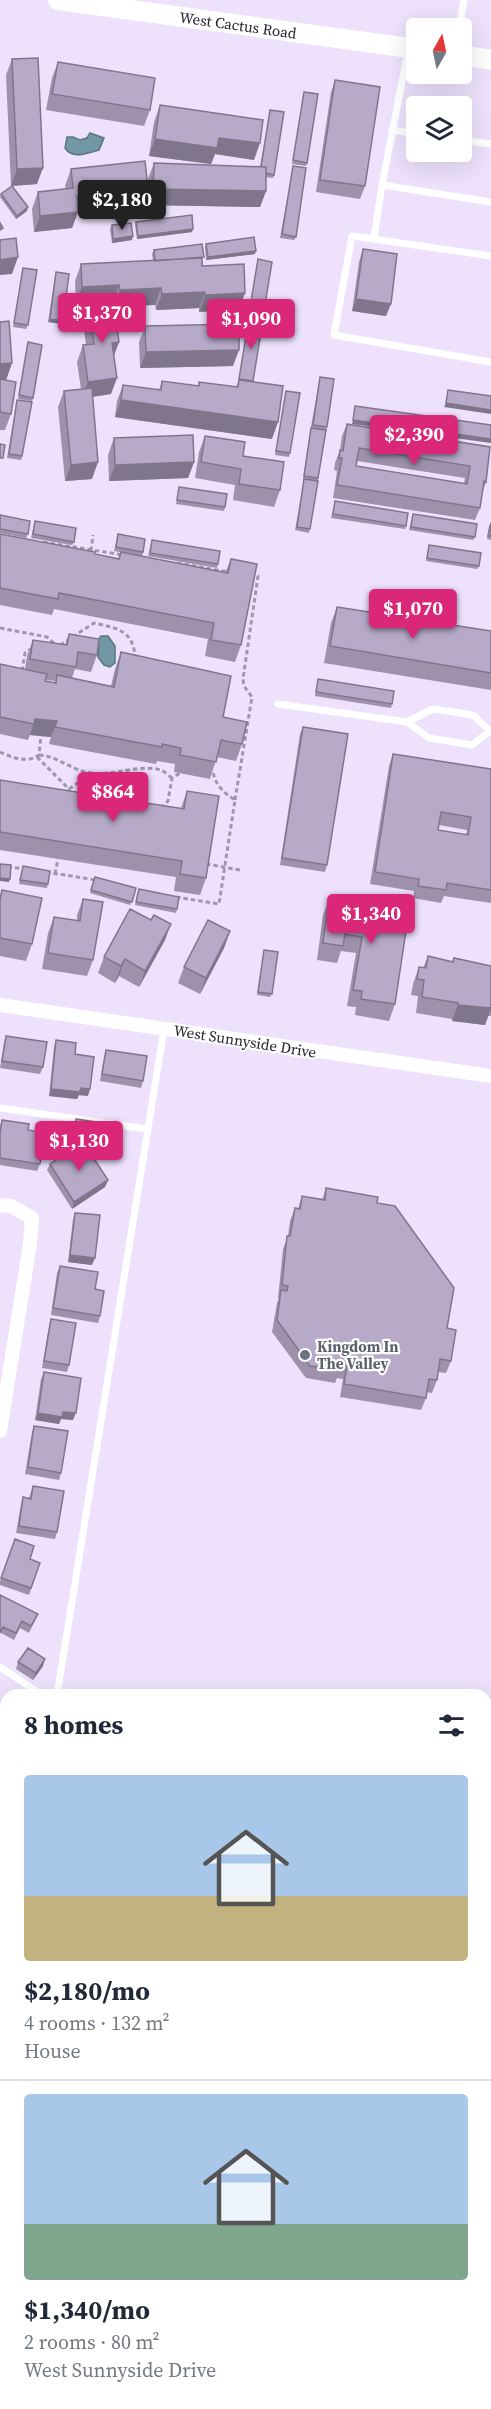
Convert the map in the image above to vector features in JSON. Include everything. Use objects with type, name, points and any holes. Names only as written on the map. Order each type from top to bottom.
[{"type":"main road","name":"West Cactus Road","points":[[58,0],[406,48]]},
{"type":"main road","points":[[472,57],[491,60]]},
{"type":"street","name":"West Sunnyside Drive","points":[[0,1005],[491,1076]]},
{"type":"street","points":[[0,1205],[11,1206],[32,1218],[30,1244],[0,1431]]},
{"type":"lane","points":[[461,18],[464,0]]},
{"type":"lane","points":[[374,238],[392,130],[406,76]]},
{"type":"lane","points":[[392,130],[406,132]]},
{"type":"lane","points":[[472,141],[491,144]]},
{"type":"lane","points":[[382,185],[491,202]]},
{"type":"lane","points":[[491,256],[352,236],[334,335],[491,362]]},
{"type":"lane","points":[[278,704],[407,722],[429,738],[472,745],[490,731],[473,715],[433,709],[407,722]]},
{"type":"lane","points":[[58,1689],[165,1029]]},
{"type":"lane","points":[[0,1108],[147,1129]]},
{"type":"lane","points":[[0,1667],[33,1689]]},
{"type":"path","points":[[89,559],[93,535]]},
{"type":"path","points":[[34,541],[124,555]]},
{"type":"path","points":[[169,562],[236,573]]},
{"type":"path","points":[[166,896],[219,904],[252,697],[244,686],[243,679],[258,576],[247,574]]},
{"type":"path","points":[[0,628],[47,637],[57,647],[94,623],[107,625],[126,633],[132,640],[135,664]]},
{"type":"path","points":[[18,673],[21,675],[26,651],[40,652]]},
{"type":"path","points":[[38,756],[41,736]]},
{"type":"path","points":[[0,752],[25,760],[38,756],[58,759],[84,772],[106,774]]},
{"type":"path","points":[[38,756],[69,789],[68,800]]},
{"type":"path","points":[[212,768],[216,782],[235,800]]},
{"type":"path","points":[[69,789],[79,782],[131,769],[160,770],[172,778]]},
{"type":"path","points":[[152,809],[161,808],[168,801],[172,778],[180,772]]},
{"type":"path","points":[[55,874],[58,859]]},
{"type":"path","points":[[205,864],[240,870]]},
{"type":"path","points":[[0,866],[32,870]]},
{"type":"path","points":[[44,872],[101,881]]},
{"type":"water","points":[[90,133],[104,138],[99,150],[76,155],[65,148],[67,137],[80,140],[87,138]]},
{"type":"water","points":[[101,636],[108,636],[115,646],[115,663],[110,667],[104,665],[98,657],[99,647],[96,642]]},
{"type":"building","points":[[38,58],[43,168],[17,169],[12,59]]},
{"type":"building","points":[[58,62],[155,78],[150,110],[52,94]]},
{"type":"building","points":[[335,80],[380,87],[365,186],[320,180]]},
{"type":"building","points":[[304,92],[318,94],[307,163],[293,160]]},
{"type":"building","points":[[160,105],[263,120],[260,143],[219,138],[217,148],[155,139]]},
{"type":"building","points":[[270,110],[284,112],[274,175],[266,173],[266,167],[261,167]]},
{"type":"building","points":[[145,161],[148,188],[77,196],[78,212],[40,216],[38,192],[73,188],[71,169]]},
{"type":"building","points":[[154,163],[266,167],[266,191],[153,189]]},
{"type":"building","points":[[293,166],[306,168],[296,237],[282,234]]},
{"type":"building","points":[[12,186],[28,207],[17,216],[1,194]]},
{"type":"building","points":[[192,215],[193,229],[138,236],[136,222]]},
{"type":"building","points":[[131,223],[133,236],[113,239],[112,225]]},
{"type":"building","points":[[254,237],[256,251],[208,257],[206,244]]},
{"type":"building","points":[[16,238],[18,257],[0,260],[0,240]]},
{"type":"building","points":[[202,244],[204,257],[155,261],[154,250]]},
{"type":"building","points":[[363,249],[397,254],[391,304],[356,299]]},
{"type":"building","points":[[202,258],[202,266],[244,264],[245,293],[162,294],[161,288],[120,290],[119,285],[82,287],[81,264]]},
{"type":"building","points":[[258,259],[272,262],[263,316],[249,313]]},
{"type":"building","points":[[23,268],[37,270],[28,325],[14,323]]},
{"type":"building","points":[[56,272],[69,274],[63,321],[50,319]]},
{"type":"building","points":[[114,304],[119,342],[112,343],[117,378],[88,382],[83,345],[94,344],[89,307]]},
{"type":"building","points":[[249,318],[263,320],[253,381],[239,379]]},
{"type":"building","points":[[9,321],[12,363],[0,364],[0,322]]},
{"type":"building","points":[[239,324],[239,350],[146,352],[145,326]]},
{"type":"building","points":[[28,342],[42,345],[33,398],[19,395]]},
{"type":"building","points":[[320,377],[334,379],[327,427],[313,425]]},
{"type":"building","points":[[0,379],[16,382],[11,414],[0,412]]},
{"type":"building","points":[[239,380],[283,386],[278,422],[121,400],[123,385],[161,390],[162,381],[199,386],[199,382],[238,387]]},
{"type":"building","points":[[92,388],[98,462],[71,465],[64,391]]},
{"type":"building","points":[[448,390],[491,396],[491,410],[446,403]]},
{"type":"building","points":[[286,391],[300,393],[290,453],[276,451]]},
{"type":"building","points":[[17,400],[32,402],[22,456],[9,454]]},
{"type":"building","points":[[355,406],[491,425],[491,439],[353,420]]},
{"type":"building","points":[[347,424],[490,447],[480,508],[337,485],[342,458],[339,458],[340,450],[343,451]],"holes":[[[359,448],[470,466],[467,484],[356,466]]]},
{"type":"building","points":[[311,428],[326,430],[318,478],[304,476]]},
{"type":"building","points":[[193,435],[194,462],[115,465],[114,438]]},
{"type":"building","points":[[205,436],[245,442],[243,456],[284,462],[280,490],[239,484],[241,469],[201,462]]},
{"type":"building","points":[[0,444],[5,445],[3,458],[0,458]]},
{"type":"building","points":[[304,479],[318,481],[310,529],[297,527]]},
{"type":"building","points":[[179,487],[227,494],[225,507],[177,500]]},
{"type":"building","points":[[335,501],[408,513],[406,526],[333,514]]},
{"type":"building","points":[[413,514],[477,524],[475,537],[411,527]]},
{"type":"building","points":[[0,515],[30,521],[28,534],[0,529]]},
{"type":"building","points":[[35,521],[76,528],[74,542],[33,534]]},
{"type":"building","points":[[0,534],[95,552],[95,554],[119,559],[121,552],[228,573],[231,559],[257,564],[241,645],[211,640],[214,623],[59,593],[58,599],[0,588]]},
{"type":"building","points":[[118,534],[145,539],[143,552],[116,547]]},
{"type":"building","points":[[152,540],[220,551],[218,564],[150,553]]},
{"type":"building","points":[[429,545],[481,553],[479,566],[427,558]]},
{"type":"building","points":[[337,607],[491,631],[491,673],[330,646]]},
{"type":"building","points":[[69,634],[99,639],[97,655],[78,652],[76,667],[30,659],[33,640],[67,645]]},
{"type":"building","points":[[121,652],[231,676],[223,717],[247,722],[242,744],[221,740],[216,762],[180,755],[181,748],[162,744],[162,747],[55,727],[57,721],[35,719],[34,724],[0,717],[0,664],[47,674],[45,681],[56,683],[57,675],[114,687]]},
{"type":"building","points":[[318,679],[394,691],[392,704],[316,692]]},
{"type":"building","points":[[303,727],[348,734],[327,865],[282,858]]},
{"type":"building","points":[[393,754],[491,769],[491,890],[447,883],[446,890],[418,886],[419,879],[375,872]],"holes":[[[441,812],[471,817],[468,835],[438,830]]]},
{"type":"building","points":[[0,780],[184,809],[187,791],[219,796],[206,878],[180,874],[182,861],[0,832]]},
{"type":"building","points":[[0,864],[11,865],[10,879],[0,878]]},
{"type":"building","points":[[23,866],[50,871],[48,884],[20,880]]},
{"type":"building","points":[[95,877],[136,888],[132,902],[91,890]]},
{"type":"building","points":[[139,889],[179,897],[177,909],[136,902]]},
{"type":"building","points":[[2,890],[42,898],[32,944],[0,938]]},
{"type":"building","points":[[83,899],[103,902],[93,960],[48,953],[54,917],[80,921]]},
{"type":"building","points":[[329,899],[409,911],[395,1004],[361,999],[362,991],[353,990],[362,937],[345,934],[343,946],[323,943]]},
{"type":"building","points":[[130,909],[151,920],[154,915],[171,924],[145,971],[125,959],[121,966],[104,957]]},
{"type":"building","points":[[208,920],[230,931],[206,978],[184,967]]},
{"type":"building","points":[[264,950],[278,952],[272,994],[258,992]]},
{"type":"building","points":[[428,956],[453,962],[454,958],[491,966],[491,1008],[458,1005],[458,1003],[422,997],[424,980],[417,979],[419,967],[426,968]]},
{"type":"building","points":[[6,1036],[47,1042],[43,1067],[2,1061]]},
{"type":"building","points":[[56,1040],[76,1043],[75,1054],[94,1057],[90,1089],[81,1088],[80,1092],[51,1089]]},
{"type":"building","points":[[106,1050],[147,1056],[143,1081],[102,1074]]},
{"type":"building","points":[[76,1119],[96,1122],[94,1134],[75,1131]]},
{"type":"building","points":[[2,1120],[29,1124],[28,1130],[45,1133],[40,1164],[0,1158]]},
{"type":"building","points":[[83,1142],[108,1180],[74,1202],[50,1164]]},
{"type":"building","points":[[326,1188],[378,1197],[377,1203],[395,1206],[454,1288],[447,1328],[456,1330],[451,1361],[440,1359],[437,1380],[429,1379],[426,1398],[344,1384],[347,1366],[340,1365],[340,1370],[310,1366],[277,1320],[281,1290],[287,1291],[288,1286],[282,1285],[287,1236],[290,1236],[295,1208],[300,1209],[302,1196],[325,1200]]},
{"type":"building","points":[[75,1213],[100,1215],[95,1258],[70,1255]]},
{"type":"building","points":[[60,1266],[98,1272],[95,1289],[104,1291],[100,1316],[53,1308]]},
{"type":"building","points":[[51,1319],[76,1323],[69,1365],[44,1361]]},
{"type":"building","points":[[44,1372],[81,1378],[76,1413],[63,1412],[62,1417],[38,1413]]},
{"type":"building","points":[[34,1426],[68,1431],[61,1473],[28,1467]]},
{"type":"building","points":[[33,1486],[64,1491],[57,1532],[19,1526],[23,1497],[31,1499]]},
{"type":"building","points":[[15,1539],[34,1546],[30,1559],[40,1563],[31,1588],[1,1578]]},
{"type":"building","points":[[0,1595],[38,1614],[31,1626],[22,1621],[16,1633],[3,1627],[0,1633]]},
{"type":"building","points":[[28,1648],[45,1659],[36,1673],[18,1662]]},
{"type":"place","name":"Kingdom In The Valley","points":[[305,1355]]}]
